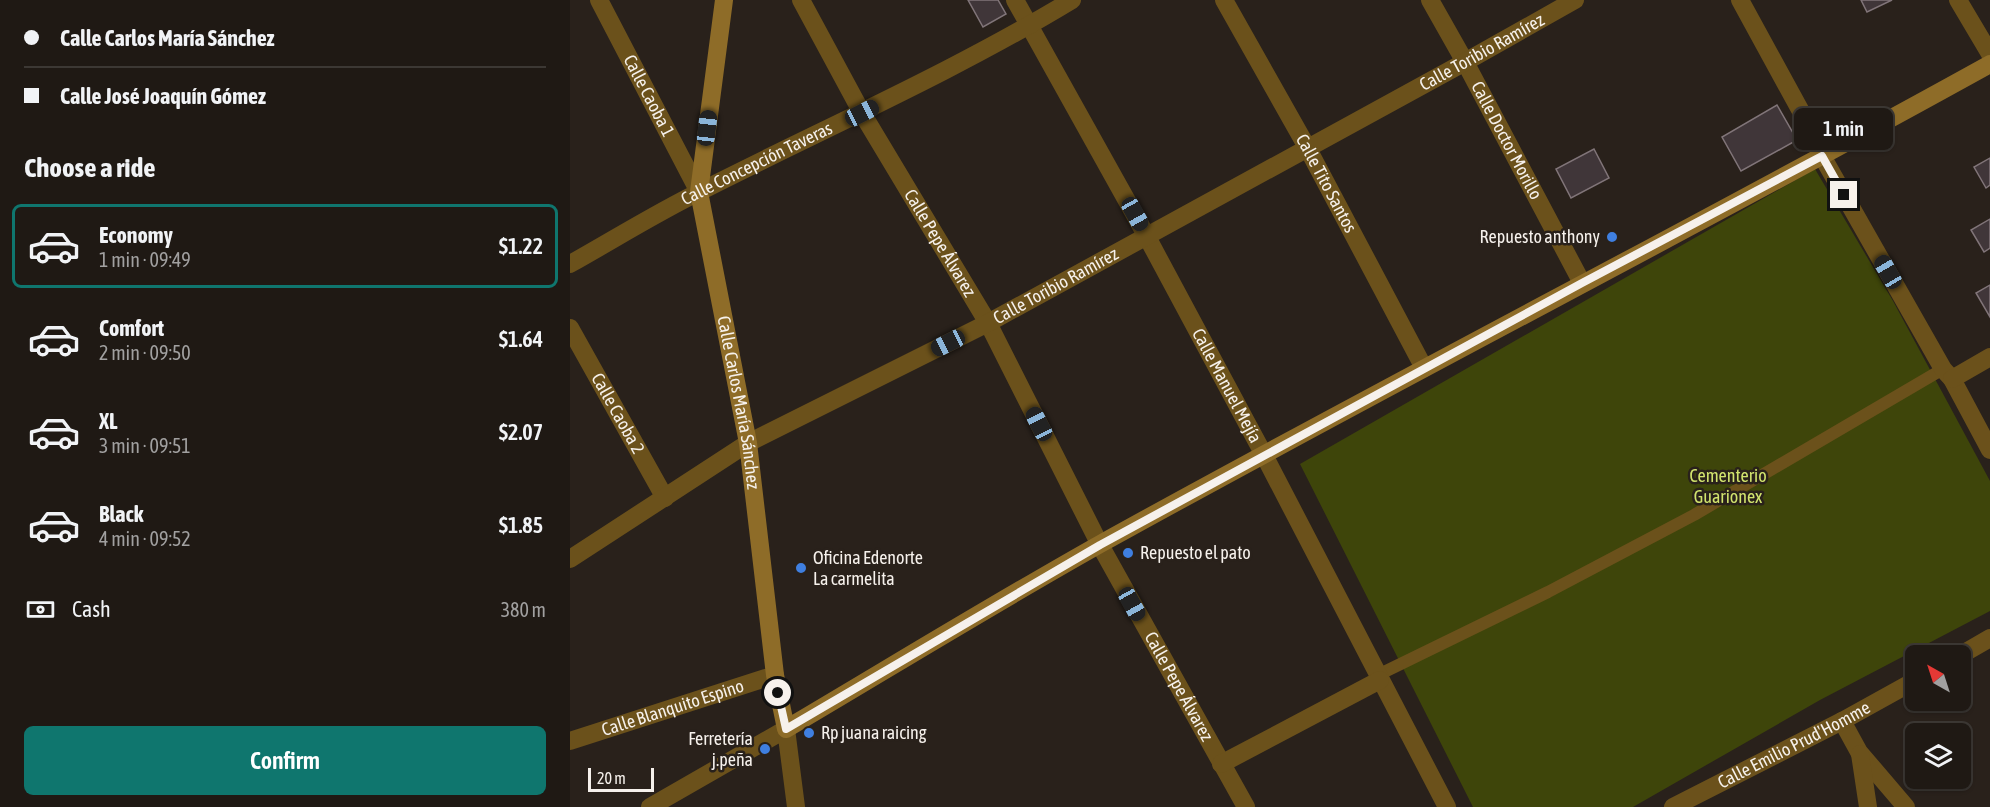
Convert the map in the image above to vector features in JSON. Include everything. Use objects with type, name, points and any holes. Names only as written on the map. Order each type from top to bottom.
[{"type":"street","name":"Calle Caoba 1","points":[[598,0],[699,192]]},
{"type":"street","name":"Calle Carlos María Sánchez","points":[[724,0],[699,192],[748,443],[775,675],[786,729],[796,807]]},
{"type":"street","name":"Calle Pepe Álvarez","points":[[801,0],[862,113],[988,323],[1100,545],[1246,807]]},
{"type":"street","name":"Calle Manuel Mejía","points":[[1015,0],[1146,235],[1264,455],[1447,807]]},
{"type":"street","name":"Calle Concepción Taveras","points":[[570,264],[699,192],[862,113],[1029,26],[1072,0]]},
{"type":"street","name":"Calle Tito Santos","points":[[1224,0],[1308,149],[1424,368]]},
{"type":"street","name":"Calle Doctor Morillo","points":[[1430,0],[1582,283]]},
{"type":"street","name":"Calle Toribio Ramírez","points":[[570,559],[748,443],[988,323],[1465,63],[1575,0]]},
{"type":"street","points":[[1740,0],[1810,128],[1822,156],[1990,450]]},
{"type":"street","points":[[1958,0],[1990,54]]},
{"type":"street","points":[[650,807],[1100,545],[1990,64]]},
{"type":"street","name":"Calle Caoba 2","points":[[570,328],[664,498]]},
{"type":"street","points":[[1948,374],[1990,357]]},
{"type":"street","points":[[1971,649],[1990,638]]},
{"type":"street","name":"Calle Blanquito Espino","points":[[570,741],[775,675]]},
{"type":"street","points":[[1221,764],[1379,677]]},
{"type":"street","name":"Calle Emilio Prud'Homme","points":[[1673,807],[1842,721],[1905,686]]},
{"type":"street","points":[[1842,721],[1859,752],[1906,807]]},
{"type":"street","points":[[1859,752],[1868,807]]},
{"type":"lane","points":[[1379,677],[1694,515],[1948,374]]},
{"type":"green space","name":"Cementerio Guarionex","points":[[1815,169],[1893,301],[1990,481],[1990,611],[1925,645],[1905,645],[1905,656],[1820,700],[1633,807],[1473,807],[1300,464]]},
{"type":"building","points":[[968,0],[998,0],[1006,14],[983,27]]},
{"type":"building","points":[[1861,0],[1892,0],[1867,12]]},
{"type":"building","points":[[1777,105],[1797,140],[1741,171],[1722,137]]},
{"type":"building","points":[[1594,149],[1609,178],[1571,198],[1556,169]]},
{"type":"building","points":[[1990,158],[1990,185],[1986,188],[1974,167]]},
{"type":"building","points":[[1990,219],[1990,248],[1984,252],[1971,230]]},
{"type":"building","points":[[1990,285],[1990,317],[1976,293]]},
{"type":"place","name":"Repuesto anthony","points":[[1612,237]]},
{"type":"place","name":"Repuesto el pato","points":[[1128,553]]},
{"type":"place","name":"Oficina Edenorte La carmelita","points":[[801,568]]},
{"type":"place","name":"Rp juana raicing","points":[[809,733]]},
{"type":"place","name":"Ferretería j.peña","points":[[765,749]]},
{"type":"route","points":[[778,693],[786,729],[1100,545],[1582,283],[1822,156],[1844,195]]}]
